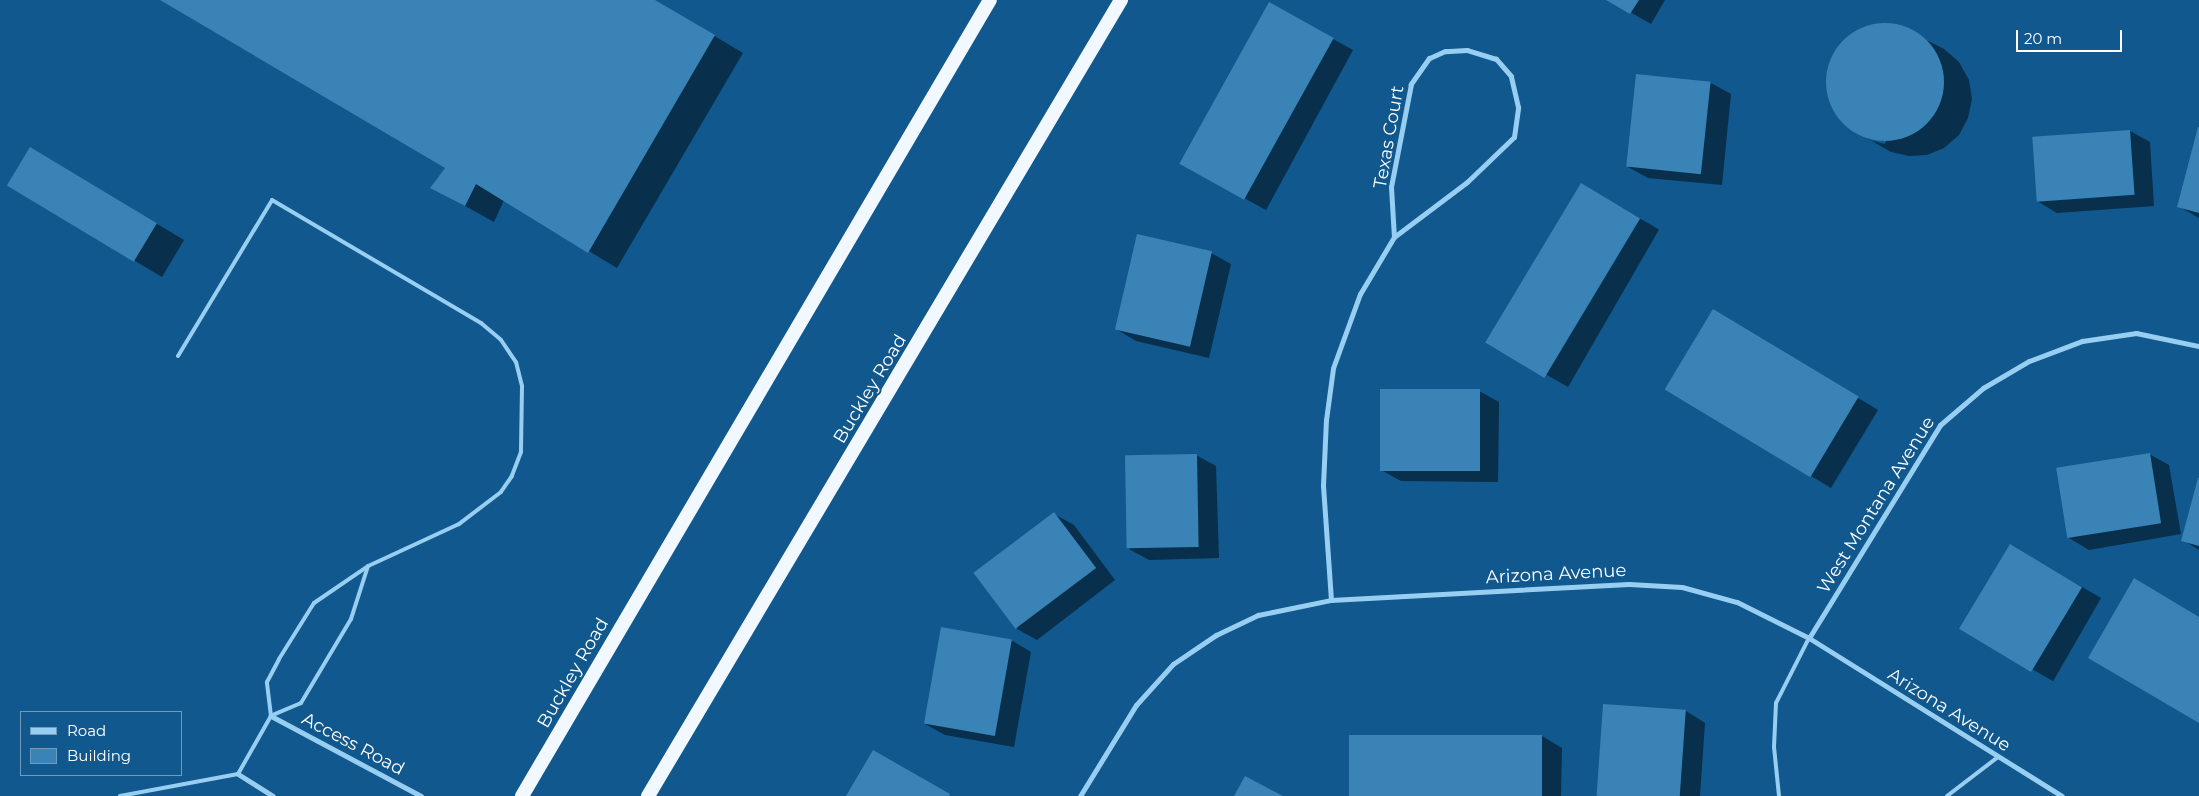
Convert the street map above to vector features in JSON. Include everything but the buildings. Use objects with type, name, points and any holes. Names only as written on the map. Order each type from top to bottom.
[{"type":"highway","name":"Buckley Road","points":[[522,796],[990,0]]},
{"type":"highway","name":"Buckley Road","points":[[648,796],[1121,0]]},
{"type":"street","name":"Texas Court","points":[[1331,600],[1323,485],[1326,420],[1333,368],[1360,294],[1394,237],[1467,182],[1514,137],[1518,108],[1511,76],[1496,59],[1467,50],[1445,52],[1429,58],[1411,84],[1391,187],[1394,237]]},
{"type":"street","name":"West Montana Avenue","points":[[1809,638],[1896,492],[1940,425],[1983,388],[2029,361],[2082,341],[2136,333],[2199,346]]},
{"type":"street","name":"Arizona Avenue","points":[[1080,796],[1136,705],[1173,664],[1216,635],[1258,615],[1331,600],[1629,584],[1682,587],[1737,602],[1809,638],[2062,796]]},
{"type":"street","name":"Access Road","points":[[272,716],[421,796]]},
{"type":"street","points":[[238,774],[273,796]]},
{"type":"lane","points":[[178,356],[272,200],[481,323],[501,340],[516,362],[522,386],[521,452],[512,476],[501,492],[460,524],[368,566],[314,602],[268,682],[272,716]]},
{"type":"lane","points":[[120,796],[238,774],[272,716],[301,703],[351,619],[368,566]]},
{"type":"lane","points":[[1779,796],[1774,747],[1776,703],[1809,638]]},
{"type":"lane","points":[[1947,796],[1998,757]]}]
